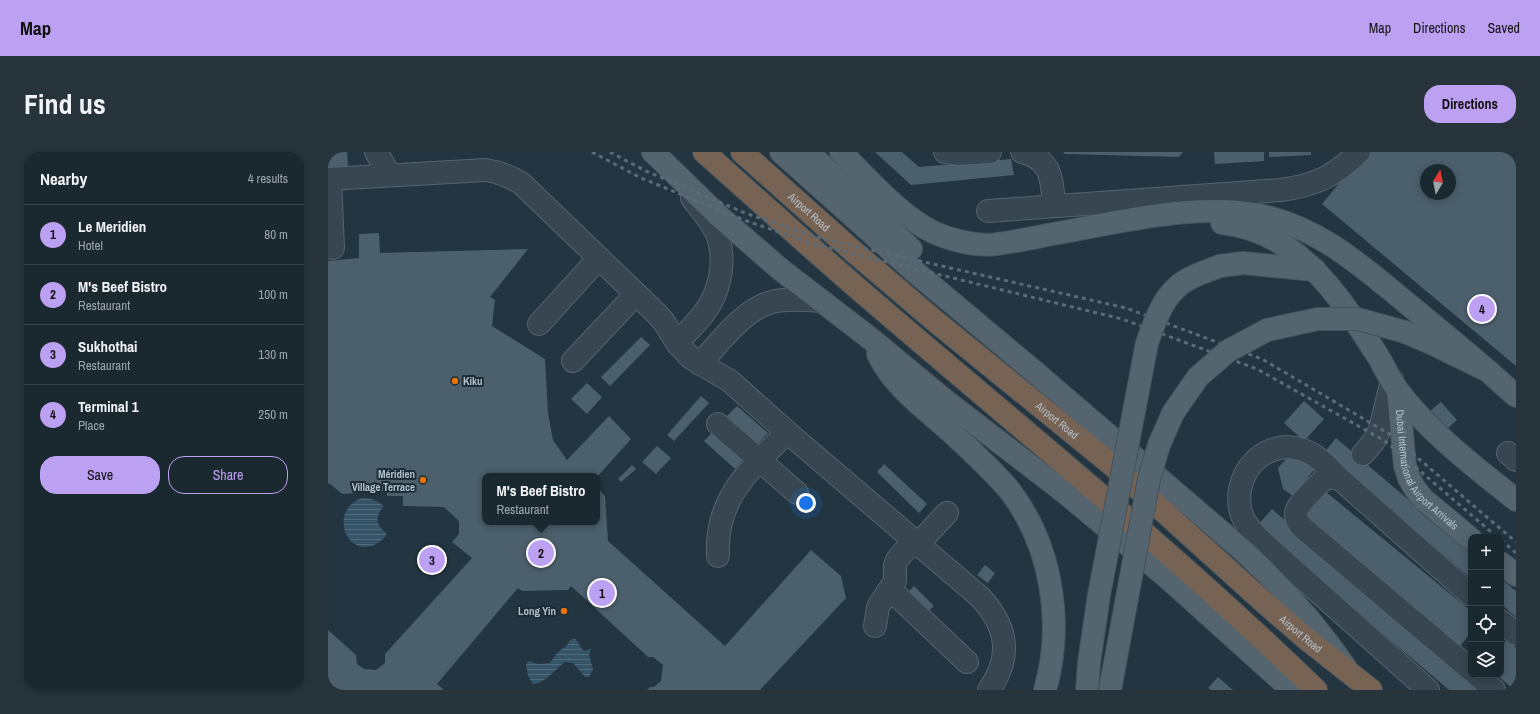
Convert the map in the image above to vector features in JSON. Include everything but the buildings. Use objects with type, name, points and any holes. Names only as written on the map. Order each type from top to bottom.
[{"type":"highway","points":[[704,152],[869,299],[1176,559],[1274,649],[1316,690]]},
{"type":"highway","name":"Airport Road","points":[[742,152],[854,252],[935,321],[1112,465],[1266,604],[1371,690]]},
{"type":"main road","points":[[653,152],[720,217],[780,269],[871,339],[947,402],[1063,490],[1163,574],[1292,690]]},
{"type":"main road","points":[[781,152],[914,271],[997,340],[1246,554],[1276,582],[1303,611],[1328,640],[1349,672]]},
{"type":"main road","points":[[808,152],[909,248],[971,310],[997,340]]},
{"type":"main road","points":[[841,152],[881,192],[906,214],[932,232],[963,242],[995,245],[1118,222],[1190,212],[1224,211],[1259,215],[1292,224],[1324,239],[1352,258],[1516,396]]},
{"type":"main road","name":"Dubai International Airport Arrivals","points":[[1118,222],[1198,220],[1227,224],[1258,231],[1288,246],[1315,270],[1332,288],[1375,351],[1395,385],[1417,413],[1467,461],[1516,500]]},
{"type":"main road","points":[[1087,690],[1089,663],[1099,595],[1147,342],[1158,314],[1176,288],[1191,278],[1220,266],[1243,263],[1315,270]]},
{"type":"main road","points":[[1110,690],[1149,479],[1159,445],[1173,413],[1198,377],[1228,351],[1267,330],[1318,319],[1358,319],[1405,332],[1488,371]]},
{"type":"main road","points":[[871,339],[883,365],[898,383],[982,461],[1010,492],[1032,527],[1046,565],[1053,605],[1053,646],[1049,678],[1045,690]]},
{"type":"main road","name":"Dubai International Airport Arrivals","points":[[1395,385],[1405,466],[1409,478],[1423,499],[1468,536]]},
{"type":"main road","points":[[1504,565],[1516,575]]},
{"type":"lane","points":[[364,152],[382,176]]},
{"type":"lane","points":[[376,152],[382,176]]},
{"type":"lane","points":[[945,152],[958,154],[990,152]]},
{"type":"lane","points":[[1022,152],[1031,154],[1039,159],[1050,172],[1054,206]]},
{"type":"lane","points":[[988,211],[1281,190],[1302,187],[1318,182],[1332,174],[1358,152]]},
{"type":"lane","points":[[669,167],[707,218],[718,236],[721,256],[720,276],[714,295],[705,312],[677,343]]},
{"type":"lane","points":[[333,248],[329,179],[486,170],[498,172],[521,183],[664,322],[677,343],[691,358],[721,374],[730,381],[992,609],[1000,624],[1004,641],[1003,658],[999,674],[989,690]]},
{"type":"lane","points":[[539,324],[599,258]]},
{"type":"lane","points":[[574,361],[636,294]]},
{"type":"lane","points":[[700,364],[729,332],[748,314],[772,302],[797,300],[822,301]]},
{"type":"lane","points":[[1363,454],[1374,441],[1380,429],[1395,385]]},
{"type":"lane","points":[[718,424],[797,493]]},
{"type":"lane","points":[[718,556],[717,542],[719,527],[729,499],[736,487],[759,460],[787,432]]},
{"type":"lane","points":[[1428,690],[1259,539],[1247,526],[1240,508],[1240,490],[1245,473],[1256,459],[1272,450],[1290,447],[1309,452],[1324,463],[1340,479],[1468,591]]},
{"type":"lane","points":[[1340,479],[1326,479],[1300,503],[1296,509],[1295,517],[1298,523],[1468,667]]},
{"type":"lane","points":[[875,626],[878,608],[893,579],[896,562],[910,547],[918,544],[947,513]]},
{"type":"lane","points":[[893,579],[967,662]]},
{"type":"lane","points":[[1480,678],[1494,690]]},
{"type":"water","points":[[362,498],[368,498],[384,506],[379,513],[378,524],[387,533],[378,543],[365,547],[356,545],[349,539],[345,531],[344,522],[346,512],[352,504]]},
{"type":"water","points":[[575,639],[584,651],[591,649],[589,655],[593,669],[589,677],[585,677],[573,663],[565,662],[542,681],[533,684],[528,676],[526,664],[529,661],[538,664],[550,663],[557,653],[567,645],[570,640]]},
{"type":"railway","points":[[592,152],[641,178],[744,220],[817,245],[1122,319],[1257,369],[1385,441],[1494,534]]},
{"type":"railway","points":[[610,152],[646,171],[745,213],[819,238],[1126,308],[1262,359],[1391,435],[1516,542]]},
{"type":"railway","points":[[1504,543],[1516,553]]},
{"type":"place","name":"Terminal 1","points":[[1482,309]]},
{"type":"place","name":"Kiku","points":[[455,381]]},
{"type":"place","name":"Méridien Village Terrace","points":[[423,480]]},
{"type":"place","name":"M's Beef Bistro","points":[[541,553]]},
{"type":"place","name":"Sukhothai","points":[[432,560]]},
{"type":"place","name":"Le Meridien","points":[[602,593]]},
{"type":"place","name":"Long Yin","points":[[564,611]]}]
